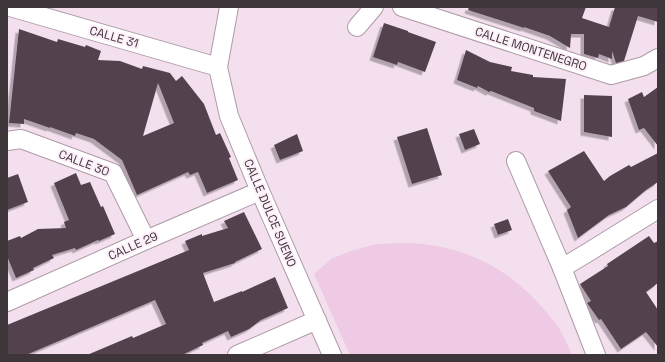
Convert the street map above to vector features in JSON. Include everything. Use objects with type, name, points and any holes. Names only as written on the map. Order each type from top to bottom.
[{"type":"street","name":"CALLE 31","points":[[10,7],[218,67]]},
{"type":"street","points":[[218,67],[229,7]]},
{"type":"street","points":[[357,27],[374,7]]},
{"type":"street","name":"CALLE MONTENEGRO","points":[[402,7],[611,75],[644,66],[658,58]]},
{"type":"street","name":"CALLE DULCE SUENO","points":[[218,67],[229,116],[260,191],[332,355]]},
{"type":"street","name":"CALLE 30","points":[[7,141],[20,139],[113,173],[146,240]]},
{"type":"street","points":[[516,161],[562,268],[596,355]]},
{"type":"street","name":"CALLE 29","points":[[7,302],[260,191]]},
{"type":"street","points":[[562,268],[658,209]]},
{"type":"street","points":[[237,355],[317,320]]},
{"type":"shaded area","points":[[377,244],[425,244],[444,248],[462,253],[496,268],[527,292],[549,315],[562,333],[572,355],[350,355],[314,274],[331,259],[351,251]]},
{"type":"building","points":[[469,7],[586,7],[582,18],[609,27],[615,7],[658,7],[658,22],[638,16],[624,61],[616,63],[612,51],[612,59],[599,54],[598,58],[584,54],[584,34],[571,34],[570,48],[550,36],[468,10]]},
{"type":"building","points":[[384,23],[436,42],[425,72],[398,62],[397,65],[373,57]]},
{"type":"building","points":[[19,29],[57,42],[58,39],[85,47],[86,45],[101,51],[98,60],[120,61],[142,69],[143,66],[170,73],[176,81],[182,76],[204,104],[216,135],[220,133],[231,157],[229,158],[238,180],[207,193],[198,172],[190,175],[188,172],[137,195],[122,160],[94,139],[76,133],[75,136],[24,119],[24,124],[9,123]],"holes":[[[158,83],[174,123],[143,136]]]},
{"type":"building","points":[[466,50],[490,62],[512,67],[511,71],[533,75],[533,77],[566,79],[561,121],[534,111],[534,108],[491,91],[489,92],[478,86],[477,88],[457,80]]},
{"type":"building","points":[[658,87],[658,146],[644,128],[639,130],[628,99],[642,92],[644,97]]},
{"type":"building","points":[[584,95],[612,96],[612,137],[584,132]]},
{"type":"building","points":[[427,128],[442,175],[412,184],[397,137]]},
{"type":"building","points":[[474,129],[480,144],[465,150],[459,134]]},
{"type":"building","points":[[297,134],[303,151],[280,160],[274,145]]},
{"type":"building","points":[[584,151],[604,181],[629,165],[631,167],[658,153],[658,182],[626,207],[609,215],[578,238],[567,210],[571,207],[548,171]]},
{"type":"building","points":[[76,173],[81,185],[90,182],[101,207],[103,206],[115,234],[76,250],[75,248],[52,255],[54,258],[33,268],[34,270],[16,278],[7,256],[7,241],[20,236],[21,238],[38,229],[66,228],[64,222],[69,220],[54,183]]},
{"type":"building","points":[[18,174],[28,202],[7,210],[7,178]]},
{"type":"building","points":[[244,212],[262,249],[235,263],[203,273],[214,302],[242,292],[275,277],[288,308],[261,320],[249,329],[231,337],[228,331],[202,343],[203,345],[182,355],[87,355],[132,336],[133,338],[166,324],[155,300],[26,355],[7,355],[7,325],[189,250],[185,241],[202,234],[202,236],[228,228],[224,221]]},
{"type":"building","points":[[508,219],[512,230],[498,235],[494,224]]},
{"type":"building","points":[[649,236],[654,243],[658,241],[658,283],[646,292],[658,310],[658,347],[646,332],[621,349],[601,319],[599,320],[587,303],[591,301],[580,284],[608,266],[607,264]]}]
